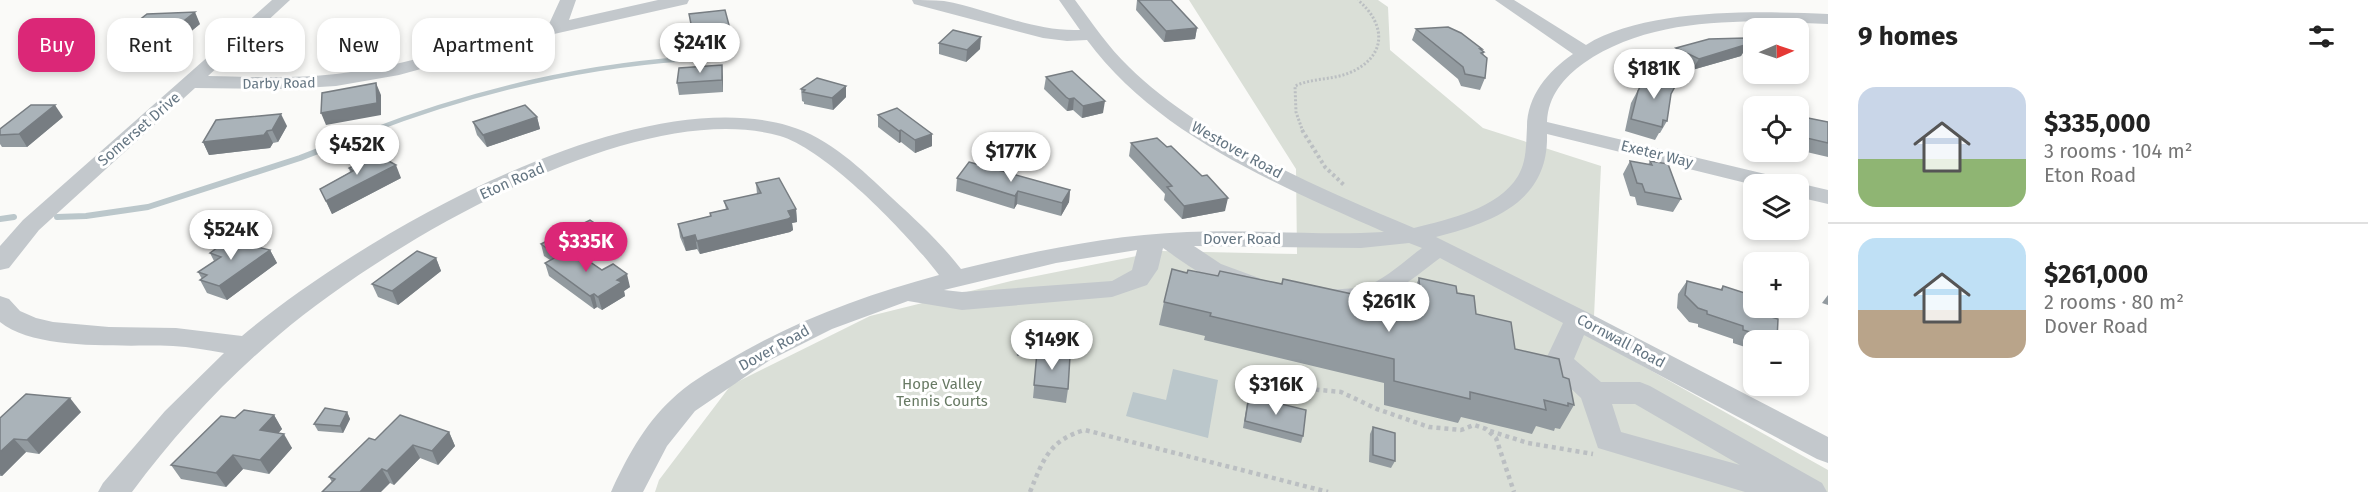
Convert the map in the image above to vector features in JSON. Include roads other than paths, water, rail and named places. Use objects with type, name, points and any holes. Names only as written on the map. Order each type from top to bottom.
[{"type":"street","name":"Somerset Drive","points":[[0,262],[31,225],[282,0]]},
{"type":"street","points":[[556,27],[568,0]]},
{"type":"street","name":"Darby Road","points":[[193,82],[286,83],[336,80],[399,69],[556,27],[681,0]]},
{"type":"street","points":[[920,0],[999,20],[1042,34],[1070,37],[1092,34]]},
{"type":"street","name":"Westover Road","points":[[1067,0],[1103,50],[1139,86],[1208,136],[1281,175],[1412,236]]},
{"type":"street","points":[[1503,0],[1585,53]]},
{"type":"street","name":"Dover Road","points":[[627,492],[661,433],[679,410],[696,394],[791,335],[839,314],[955,278],[1066,253],[1160,241],[1231,238],[1356,241],[1412,236],[1479,216],[1509,199],[1520,189],[1536,159],[1536,125],[1540,101],[1558,73],[1585,53],[1632,33],[1687,22],[1743,18],[1828,19]]},
{"type":"street","name":"Eton Road","points":[[114,492],[152,444],[250,347],[291,311],[321,289],[370,256],[449,210],[574,155],[635,136],[701,123],[736,123],[780,130],[826,150],[909,225],[955,278]]},
{"type":"street","name":"Exeter Way","points":[[1536,125],[1743,175]]},
{"type":"street","points":[[1809,193],[1828,197]]},
{"type":"street","name":"Cornwall Road","points":[[1412,236],[1439,247],[1578,318],[1828,451]]},
{"type":"street","points":[[906,293],[962,301],[1112,289],[1134,283],[1146,272],[1160,241],[1212,270],[1248,284],[1276,290]]},
{"type":"street","points":[[1305,296],[1323,298],[1366,295],[1385,287],[1439,247]]},
{"type":"street","points":[[0,305],[10,318],[38,330],[120,336],[178,337],[250,347]]},
{"type":"street","points":[[1578,318],[1559,361],[1594,393],[1609,440],[1788,492]]},
{"type":"street","points":[[1594,393],[1640,393],[1811,492]]},
{"type":"waterway","points":[[368,132],[449,104],[534,82],[619,66],[705,58]]},
{"type":"waterway","points":[[57,217],[86,216],[148,207],[300,158],[372,130]]},
{"type":"waterway","points":[[0,219],[14,217]]},
{"type":"park label","name":"Hope Valley Tennis Courts","points":[[942,392]]}]
